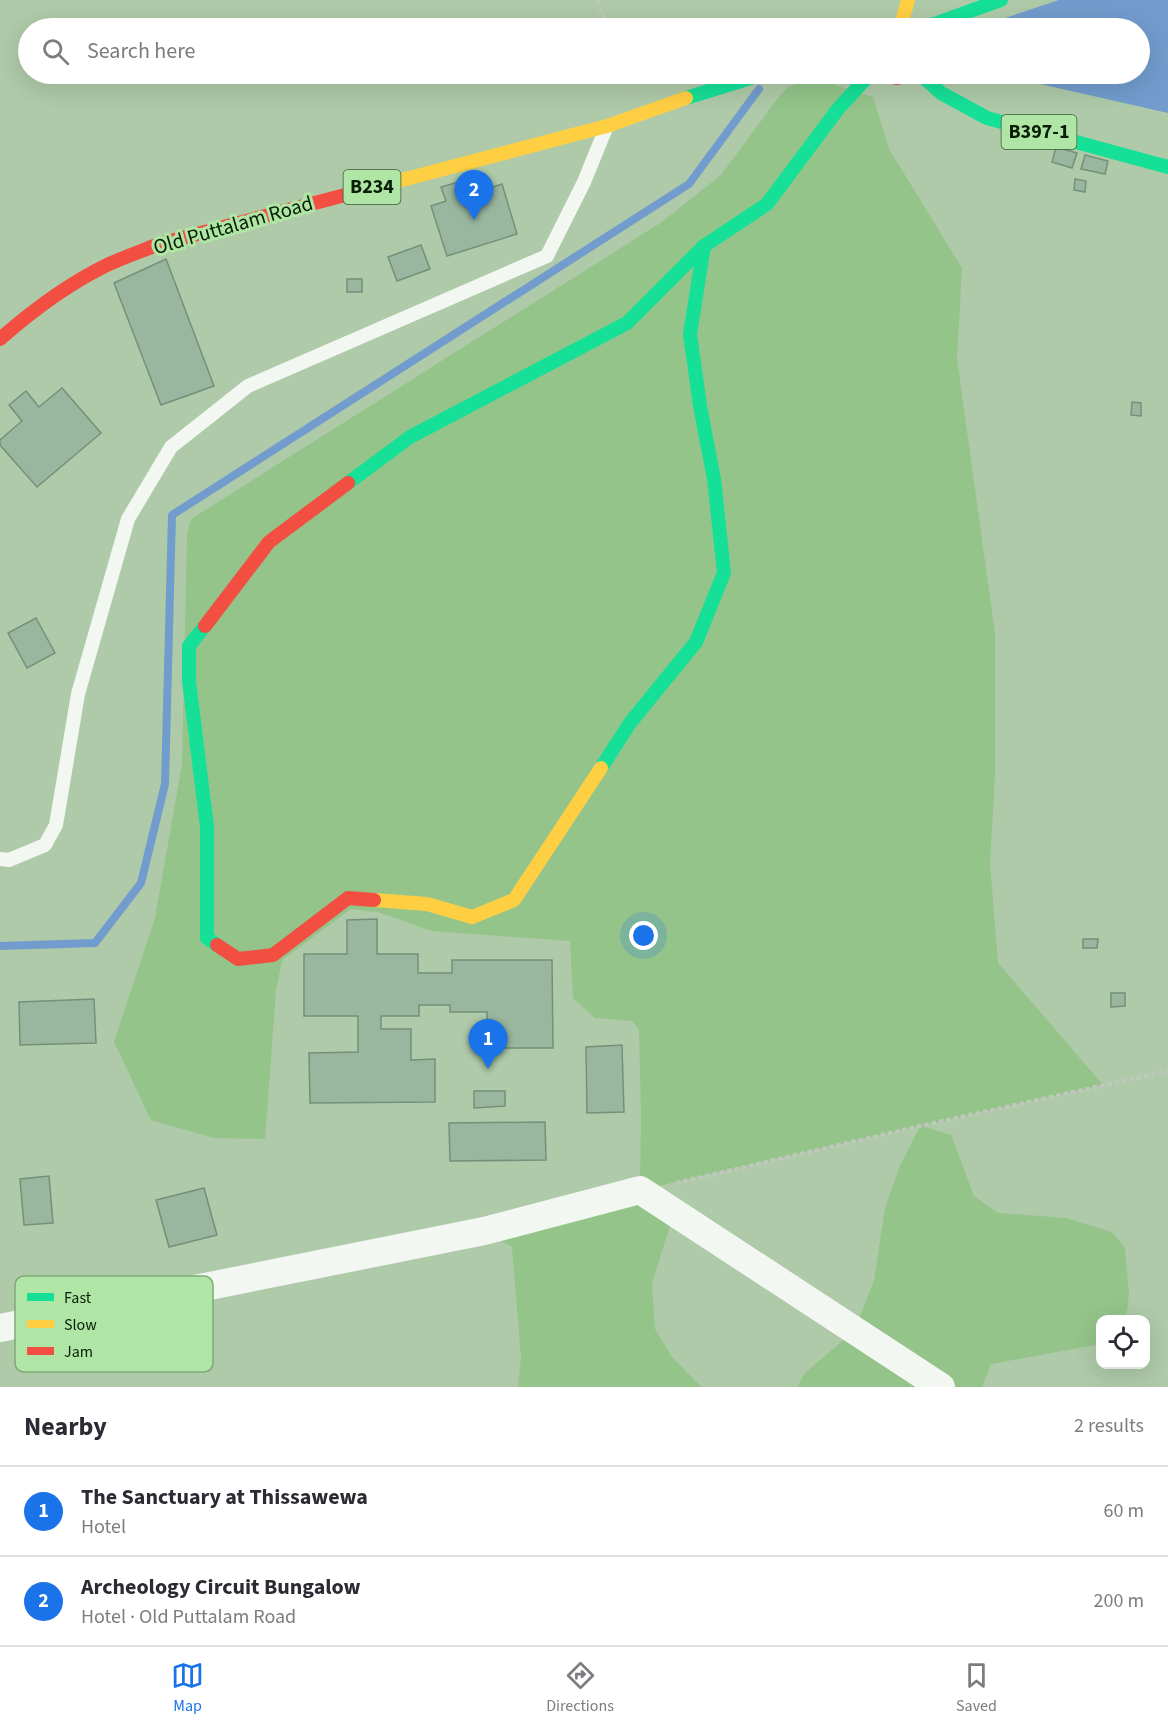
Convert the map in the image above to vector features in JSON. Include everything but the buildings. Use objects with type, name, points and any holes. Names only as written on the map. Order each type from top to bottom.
[{"type":"street","points":[[907,18],[908,0]]},
{"type":"street","points":[[951,18],[1001,0]]},
{"type":"street","name":"Old Puttalam Road","points":[[0,339],[71,285],[109,264],[159,244],[607,126],[660,106],[732,84]]},
{"type":"street","points":[[704,246],[690,334],[714,479],[724,573],[696,642],[630,723],[514,900],[472,917],[427,904],[348,898],[273,956],[238,959],[207,938],[207,826],[189,681],[189,646],[269,542],[410,437],[627,323],[704,246],[767,204],[838,110],[861,84]]},
{"type":"street","name":"B397-1","points":[[931,84],[959,104],[987,118],[1168,167]]},
{"type":"street","points":[[213,1285],[484,1231],[640,1190],[941,1387]]},
{"type":"street","points":[[0,1328],[15,1325]]},
{"type":"lane","points":[[0,859],[9,860],[45,844],[56,825],[78,694],[128,519],[171,447],[248,386],[547,256],[584,182],[607,126]]},
{"type":"path","points":[[597,0],[604,18]]},
{"type":"path","points":[[640,1190],[1168,1071]]},
{"type":"green space","points":[[798,84],[832,84],[873,97],[889,149],[962,268],[957,359],[995,633],[995,775],[990,864],[998,963],[1103,1085],[922,1126],[951,1135],[974,1196],[998,1213],[1066,1218],[1112,1232],[1125,1248],[1129,1295],[1126,1315],[1096,1315],[1096,1345],[991,1364],[982,1387],[797,1387],[805,1373],[855,1330],[874,1280],[885,1208],[900,1166],[920,1126],[641,1190],[674,1213],[652,1283],[655,1329],[672,1357],[701,1387],[518,1387],[521,1358],[512,1247],[484,1231],[640,1190],[639,1030],[632,1021],[595,1018],[573,998],[570,941],[432,931],[378,912],[351,909],[282,960],[276,991],[265,1139],[214,1138],[151,1120],[114,1042],[155,918],[182,764],[187,534],[191,519],[662,222],[721,175],[788,87]]},
{"type":"water","points":[[1059,0],[1168,0],[1168,113],[1040,84],[1150,84],[1150,18],[1005,18]]},
{"type":"waterway","points":[[0,946],[95,943],[141,883],[165,784],[172,515],[689,184],[759,89]]},
{"type":"traffic: fast","points":[[951,18],[1001,0]]},
{"type":"traffic: fast","points":[[686,98],[732,84]]},
{"type":"traffic: fast","points":[[348,483],[410,437],[627,323],[704,246],[767,204],[838,109],[861,84]]},
{"type":"traffic: fast","points":[[931,84],[941,93],[987,118],[1168,167]]},
{"type":"traffic: fast","points":[[601,768],[630,723],[696,642],[724,573],[714,479],[700,406],[690,334],[704,246]]},
{"type":"traffic: fast","points":[[205,626],[189,646],[189,681],[207,827],[207,938],[217,945]]},
{"type":"traffic: slow","points":[[903,18],[908,0]]},
{"type":"traffic: slow","points":[[383,185],[607,126],[686,98]]},
{"type":"traffic: slow","points":[[374,900],[427,904],[472,917],[514,900],[601,768]]},
{"type":"traffic: jam","points":[[0,339],[65,289],[93,272],[126,257],[159,244],[383,185]]},
{"type":"traffic: jam","points":[[205,626],[269,542],[348,483]]},
{"type":"traffic: jam","points":[[217,945],[238,959],[273,955],[348,898],[374,900]]},
{"type":"place","name":"Archeology Circuit Bungalow","points":[[474,220]]},
{"type":"place","name":"The Sanctuary at Thissawewa","points":[[488,1069]]}]
